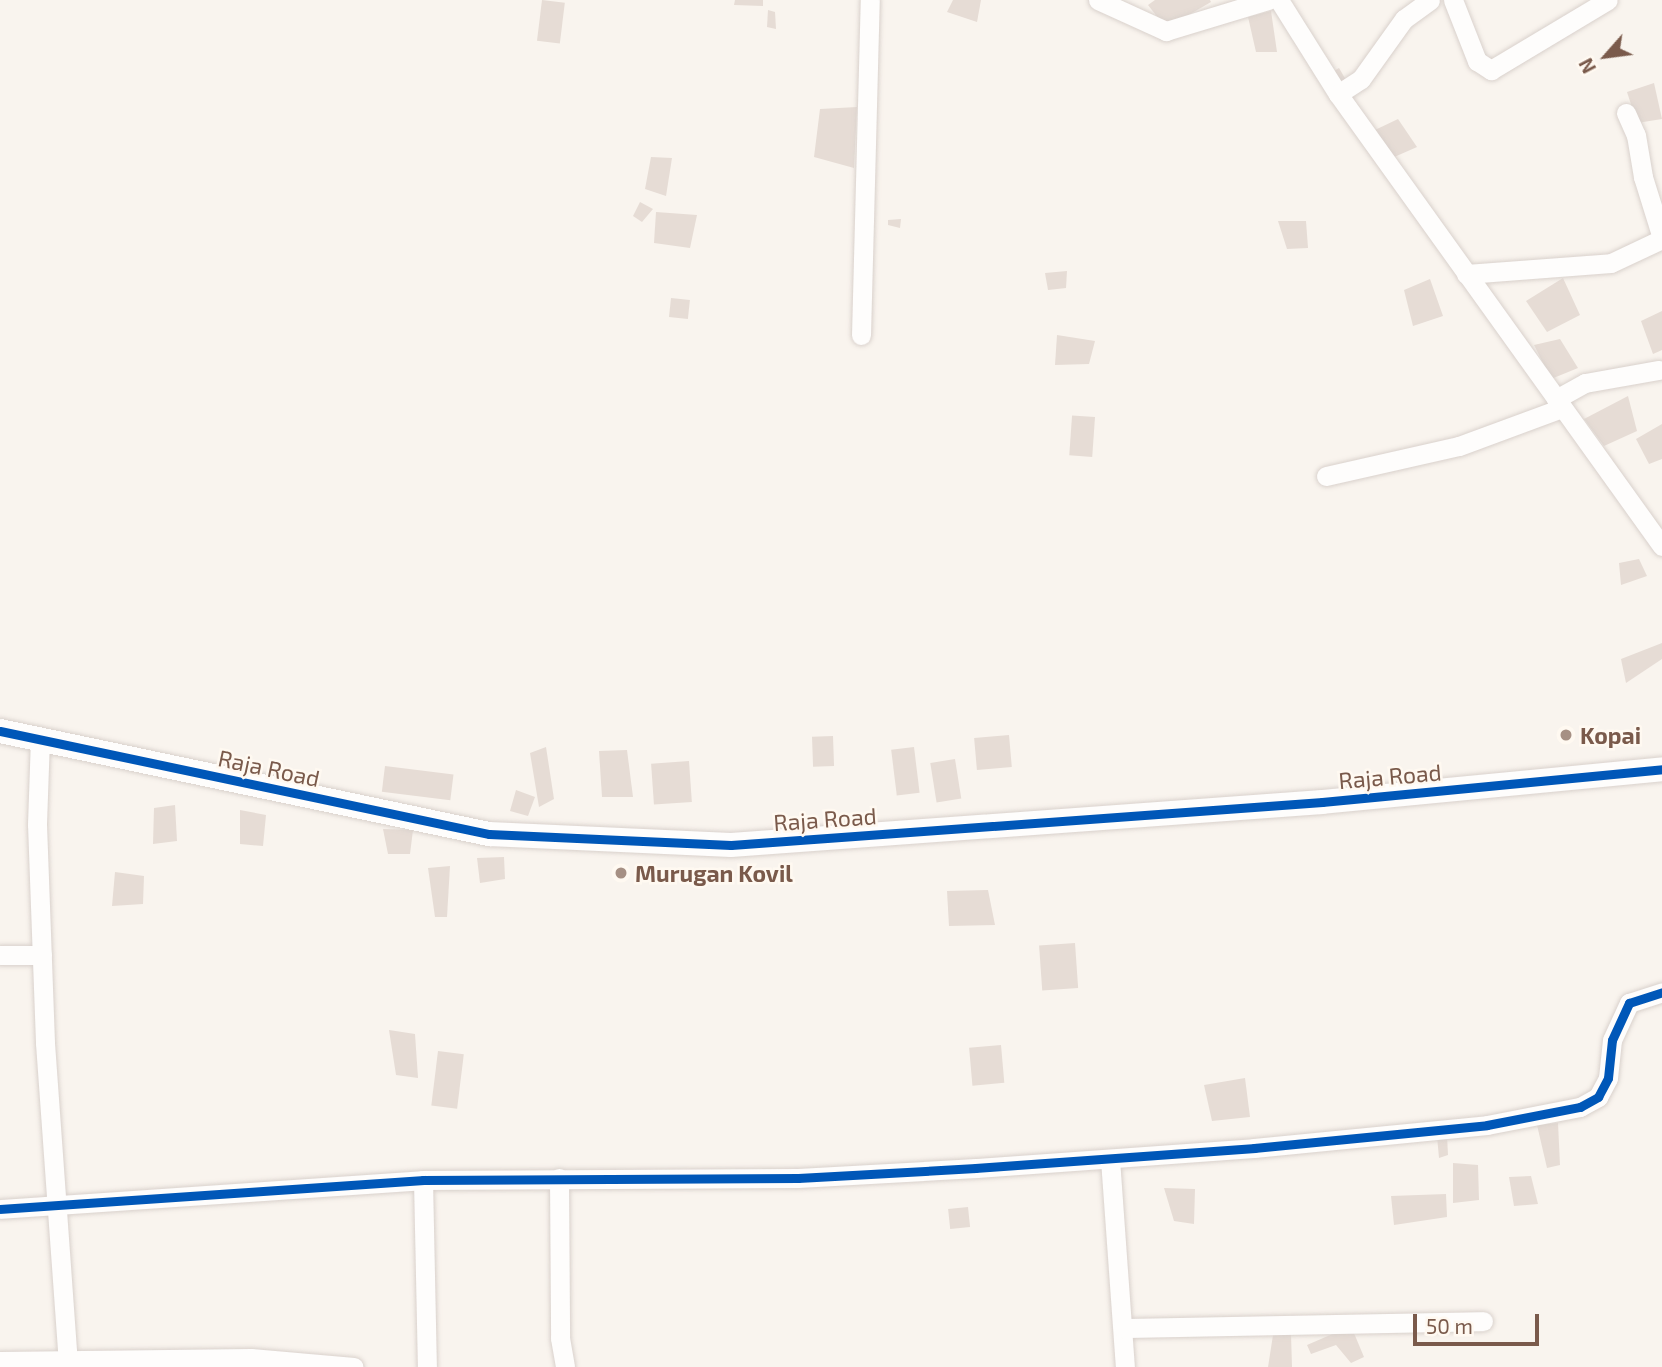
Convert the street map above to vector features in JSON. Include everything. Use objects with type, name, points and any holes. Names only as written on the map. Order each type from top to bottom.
[{"type":"street","points":[[1098,0],[1166,31],[1268,0]]},
{"type":"street","points":[[1279,0],[1338,93],[1661,544]]},
{"type":"street","points":[[1338,93],[1361,79],[1404,19],[1430,0]]},
{"type":"street","points":[[1453,0],[1477,61],[1491,70],[1608,0]]},
{"type":"street","points":[[861,335],[867,4]]},
{"type":"street","points":[[1466,274],[1611,263],[1662,238],[1626,113]]},
{"type":"street","points":[[1326,476],[1459,446],[1559,404],[1585,383],[1659,370]]},
{"type":"street","name":"Raja Road","points":[[0,732],[40,738],[489,834],[731,845],[1322,802],[1662,769]]},
{"type":"street","points":[[40,738],[37,824],[42,955],[68,1363]]},
{"type":"street","points":[[0,955],[42,955]]},
{"type":"street","points":[[0,1209],[423,1180],[798,1178],[1110,1159],[1487,1125],[1580,1107],[1598,1097],[1608,1078],[1612,1040],[1629,1003],[1662,992]]},
{"type":"street","points":[[1110,1159],[1125,1367]]},
{"type":"street","points":[[559,1178],[560,1338],[565,1367]]},
{"type":"street","points":[[423,1180],[427,1367]]},
{"type":"street","points":[[1123,1328],[1483,1321]]},
{"type":"street","points":[[0,1361],[68,1363],[251,1358],[354,1367]]},
{"type":"building","points":[[542,0],[565,3],[560,43],[537,41]]},
{"type":"building","points":[[735,0],[763,0],[763,6],[734,5]]},
{"type":"building","points":[[953,0],[981,0],[977,22],[947,12]]},
{"type":"building","points":[[1155,0],[1211,2],[1166,28],[1148,5]]},
{"type":"building","points":[[768,10],[775,12],[776,29],[767,27]]},
{"type":"building","points":[[1271,11],[1277,52],[1256,52],[1248,17]]},
{"type":"building","points":[[1339,68],[1346,80],[1340,85],[1331,73]]},
{"type":"building","points":[[1654,83],[1662,119],[1637,123],[1627,92]]},
{"type":"building","points":[[857,107],[854,168],[814,157],[820,109]]},
{"type":"building","points":[[1398,119],[1417,147],[1392,158],[1375,130]]},
{"type":"building","points":[[651,157],[672,158],[666,196],[645,189]]},
{"type":"building","points":[[640,202],[653,209],[642,222],[633,216]]},
{"type":"building","points":[[656,212],[697,215],[690,248],[654,243]]},
{"type":"building","points":[[901,219],[900,228],[888,225],[888,220]]},
{"type":"building","points":[[1278,221],[1306,221],[1308,248],[1287,249]]},
{"type":"building","points":[[1067,271],[1066,288],[1048,290],[1045,273]]},
{"type":"building","points":[[1563,278],[1580,315],[1547,332],[1526,301]]},
{"type":"building","points":[[1430,279],[1443,316],[1413,326],[1404,290]]},
{"type":"building","points":[[671,298],[690,300],[688,319],[669,317]]},
{"type":"building","points":[[1662,311],[1662,350],[1653,354],[1641,321]]},
{"type":"building","points":[[1057,335],[1095,341],[1089,364],[1055,365]]},
{"type":"building","points":[[1560,339],[1578,368],[1551,379],[1534,345]]},
{"type":"building","points":[[1628,396],[1637,431],[1604,446],[1584,419]]},
{"type":"building","points":[[1072,415],[1095,417],[1092,457],[1069,455]]},
{"type":"building","points":[[1662,424],[1662,459],[1649,464],[1636,439]]},
{"type":"building","points":[[1639,559],[1647,576],[1621,585],[1619,563]]},
{"type":"building","points":[[1662,643],[1662,659],[1626,683],[1621,659]]},
{"type":"building","points":[[1009,735],[1012,767],[977,770],[974,738]]},
{"type":"building","points":[[833,736],[834,766],[813,767],[812,737]]},
{"type":"building","points":[[546,747],[554,799],[539,807],[530,753]]},
{"type":"building","points":[[914,747],[920,793],[897,795],[891,750]]},
{"type":"building","points":[[627,750],[633,797],[602,797],[599,751]]},
{"type":"building","points":[[955,759],[961,799],[937,802],[930,763]]},
{"type":"building","points":[[689,761],[692,802],[654,805],[651,764]]},
{"type":"building","points":[[385,766],[453,774],[450,800],[382,792]]},
{"type":"building","points":[[516,790],[535,797],[528,816],[510,811]]},
{"type":"building","points":[[175,805],[177,841],[153,844],[154,808]]},
{"type":"building","points":[[240,810],[266,815],[263,846],[240,844]]},
{"type":"building","points":[[383,829],[413,830],[410,854],[388,854]]},
{"type":"building","points":[[504,857],[505,879],[480,883],[477,858]]},
{"type":"building","points":[[450,866],[447,917],[435,917],[428,868]]},
{"type":"building","points":[[115,872],[144,876],[143,904],[112,906]]},
{"type":"building","points":[[988,890],[995,925],[949,926],[947,891]]},
{"type":"building","points":[[1075,943],[1078,988],[1042,990],[1039,946]]},
{"type":"building","points":[[389,1030],[415,1034],[418,1078],[396,1075]]},
{"type":"building","points":[[1001,1045],[1004,1083],[972,1086],[969,1048]]},
{"type":"building","points":[[438,1051],[464,1054],[457,1109],[431,1106]]},
{"type":"building","points":[[1245,1078],[1250,1117],[1212,1121],[1204,1085]]},
{"type":"building","points":[[1558,1123],[1560,1165],[1547,1168],[1537,1125]]},
{"type":"building","points":[[1437,1136],[1447,1136],[1448,1155],[1439,1158]]},
{"type":"building","points":[[1453,1163],[1478,1165],[1479,1200],[1453,1203]]},
{"type":"building","points":[[1531,1176],[1538,1204],[1514,1206],[1509,1177]]},
{"type":"building","points":[[1164,1188],[1195,1189],[1194,1224],[1174,1221]]},
{"type":"building","points":[[1446,1194],[1447,1217],[1394,1225],[1391,1196]]},
{"type":"building","points":[[968,1207],[970,1227],[950,1229],[948,1209]]},
{"type":"building","points":[[1351,1326],[1364,1357],[1351,1363],[1336,1345],[1311,1354],[1307,1345]]},
{"type":"building","points":[[1291,1334],[1292,1367],[1268,1367],[1273,1335]]},
{"type":"cycle path","points":[[0,731],[489,834],[731,845],[1322,802],[1662,769]]},
{"type":"cycle path","points":[[0,1209],[423,1180],[798,1178],[976,1168],[1254,1148],[1487,1125],[1580,1107],[1598,1097],[1608,1078],[1612,1040],[1629,1003],[1662,992]]},
{"type":"place","name":"Kopai","points":[[1566,735]]},
{"type":"place","name":"Murugan Kovil","points":[[621,873]]}]
